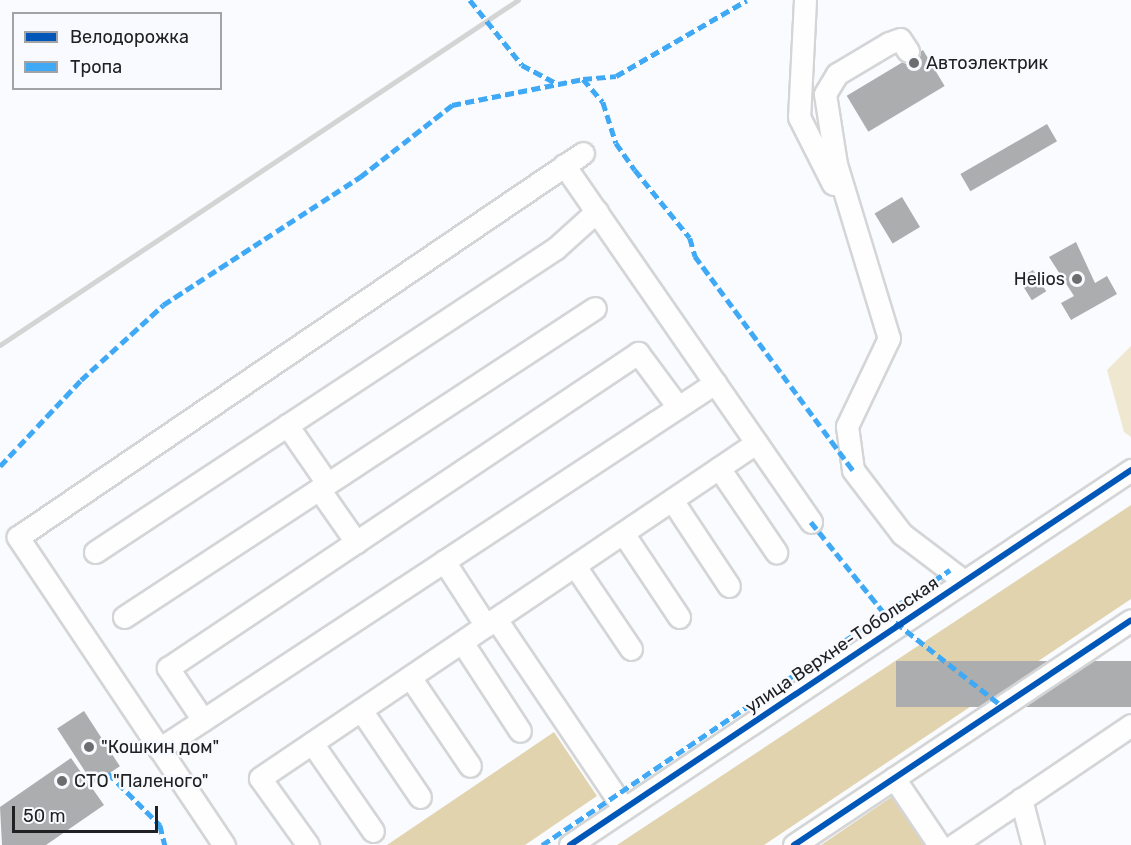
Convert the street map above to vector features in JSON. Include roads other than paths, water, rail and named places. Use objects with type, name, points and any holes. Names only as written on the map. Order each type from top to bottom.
[{"type":"street","points":[[805,0],[799,117],[856,227]]},
{"type":"street","points":[[908,51],[900,39],[889,43],[837,74],[825,94],[836,164],[889,338],[847,426],[853,470],[902,534],[964,581]]},
{"type":"street","points":[[224,845],[18,537],[583,153]]},
{"type":"street","points":[[564,165],[811,522]]},
{"type":"street","points":[[95,552],[556,248],[597,212]]},
{"type":"street","points":[[124,616],[595,308]]},
{"type":"street","points":[[203,720],[168,668],[638,353],[678,407]]},
{"type":"street","points":[[159,748],[715,383]]},
{"type":"street","points":[[287,425],[356,542]]},
{"type":"street","points":[[308,845],[260,778],[756,443]]},
{"type":"street","points":[[719,468],[776,552]]},
{"type":"street","name":"улица Верхне-Тобольская","points":[[570,845],[1131,470]]},
{"type":"street","points":[[672,500],[729,586]]},
{"type":"street","points":[[623,533],[679,618]]},
{"type":"street","points":[[444,561],[491,622],[624,809]]},
{"type":"street","points":[[575,566],[631,649]]},
{"type":"street","points":[[794,845],[1131,620]]},
{"type":"street","points":[[462,642],[520,731]]},
{"type":"street","points":[[410,677],[470,766]]},
{"type":"street","points":[[361,710],[420,797]]},
{"type":"street","points":[[954,845],[1131,726]]},
{"type":"street","points":[[312,743],[374,831]]},
{"type":"street","points":[[894,778],[939,845]]},
{"type":"street","points":[[1021,800],[1033,845]]},
{"type":"railway","points":[[0,345],[518,0]]},
{"type":"place","name":"Автоэлектрик","points":[[914,63]]},
{"type":"place","name":"Helios","points":[[1077,279]]},
{"type":"place","name":"\"Кошкин дом\"","points":[[89,747]]},
{"type":"place","name":"СТО \"Паленого\"","points":[[62,781]]}]
